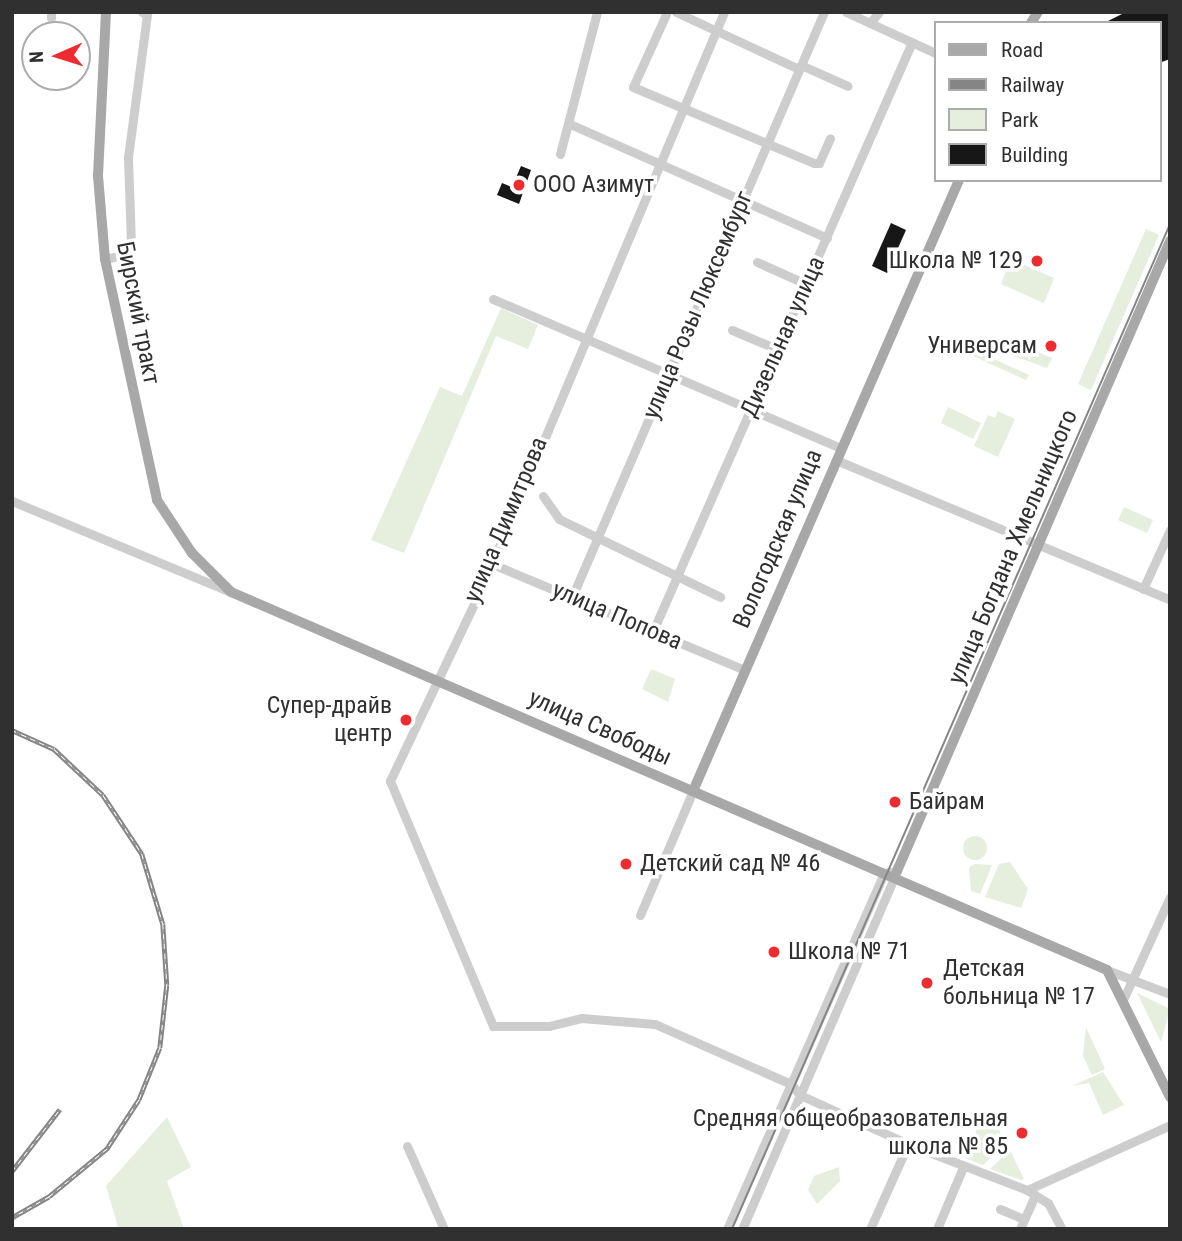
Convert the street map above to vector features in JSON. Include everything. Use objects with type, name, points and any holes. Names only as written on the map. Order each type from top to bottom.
[{"type":"main road","name":"Бирский тракт","points":[[106,12],[98,199],[104,259],[157,500],[177,536],[231,592]]},
{"type":"main road","name":"Вологодская улица","points":[[693,791],[840,448],[958,182]]},
{"type":"main road","name":"улица Богдана Хмельницкого","points":[[896,875],[1170,241]]},
{"type":"main road","name":"улица Свободы","points":[[231,592],[884,873],[896,875],[1107,970]]},
{"type":"main road","points":[[1107,970],[1170,1097]]},
{"type":"street","points":[[104,259],[122,255],[131,244],[128,157],[147,15],[142,12]]},
{"type":"street","points":[[560,154],[570,124],[597,12]]},
{"type":"street","points":[[667,12],[634,87],[683,106],[769,146],[819,163],[830,138]]},
{"type":"street","points":[[676,12],[717,32],[848,86]]},
{"type":"street","name":"улица Димитрова","points":[[724,12],[582,339],[490,563],[390,781],[492,1026],[550,1026],[581,1018],[654,1024],[791,1084]]},
{"type":"street","name":"улица Розы Люксембург","points":[[572,597],[740,200],[769,146],[824,12]]},
{"type":"street","points":[[846,12],[934,53]]},
{"type":"street","points":[[870,23],[879,12]]},
{"type":"street","name":"Дизельная улица","points":[[653,631],[912,42]]},
{"type":"street","points":[[570,124],[827,238]]},
{"type":"street","points":[[757,262],[806,284]]},
{"type":"street","points":[[494,299],[749,413],[840,448]]},
{"type":"street","points":[[732,330],[777,349]]},
{"type":"street","points":[[835,460],[1170,600]]},
{"type":"street","points":[[543,496],[559,519],[720,597]]},
{"type":"street","name":"улица Свободы","points":[[12,501],[231,592]]},
{"type":"street","points":[[1143,589],[1170,530]]},
{"type":"street","name":"улица Попова","points":[[490,563],[744,670]]},
{"type":"street","name":"Вологодская улица","points":[[640,915],[693,791]]},
{"type":"street","points":[[727,1229],[884,873]]},
{"type":"street","points":[[742,1229],[896,875]]},
{"type":"street","points":[[1123,1000],[1170,897]]},
{"type":"street","name":"улица Свободы","points":[[1107,970],[1170,994]]},
{"type":"street","points":[[791,1084],[800,1095],[908,1144],[1031,1192],[1048,1203],[1062,1229]]},
{"type":"street","points":[[1031,1192],[1170,1125]]},
{"type":"street","points":[[870,1229],[908,1144]]},
{"type":"street","points":[[407,1146],[444,1229]]},
{"type":"street","points":[[937,1229],[963,1167]]},
{"type":"street","points":[[1000,1209],[1023,1225],[1031,1192]]},
{"type":"green space","points":[[1146,229],[1159,235],[1091,390],[1078,384]]},
{"type":"green space","points":[[1011,259],[1054,278],[1044,303],[1001,284]]},
{"type":"green space","points":[[501,308],[538,325],[528,349],[496,336],[404,553],[371,540],[440,387],[462,396]]},
{"type":"green space","points":[[1010,340],[1052,358],[1047,368],[1006,353]]},
{"type":"green space","points":[[954,341],[1029,375],[1026,380],[953,347]]},
{"type":"green space","points":[[948,407],[981,423],[973,439],[941,423]]},
{"type":"green space","points":[[998,411],[1015,419],[998,457],[974,446],[988,415],[995,418]]},
{"type":"green space","points":[[1124,507],[1153,520],[1147,533],[1118,520]]},
{"type":"green space","points":[[651,669],[675,679],[668,702],[642,689]]},
{"type":"green space","points":[[975,836],[986,843],[987,848],[980,859],[975,860],[964,853],[963,848],[970,837]]},
{"type":"green space","points":[[1010,862],[1028,889],[1021,908],[985,897],[999,864]]},
{"type":"green space","points":[[974,864],[992,865],[980,894],[971,891],[969,868]]},
{"type":"green space","points":[[1137,993],[1170,1009],[1161,1042]]},
{"type":"green space","points":[[1086,1027],[1105,1069],[1092,1075],[1083,1056]]},
{"type":"green space","points":[[1103,1072],[1124,1105],[1103,1115],[1089,1083],[1072,1086]]},
{"type":"green space","points":[[167,1117],[191,1167],[167,1181],[184,1229],[118,1227],[106,1186]]},
{"type":"green space","points":[[979,1124],[999,1130],[1006,1143],[983,1165],[965,1158]]},
{"type":"green space","points":[[1010,1150],[1024,1179],[990,1169]]},
{"type":"green space","points":[[839,1167],[840,1181],[817,1204],[808,1190],[814,1176]]},
{"type":"building","points":[[1126,12],[1170,12],[1170,59],[1161,62],[1161,21],[1108,21]]},
{"type":"building","name":"ООО Азимут","points":[[521,166],[531,170],[519,204],[497,195],[502,183],[512,187]]},
{"type":"building","points":[[891,223],[906,230],[887,273],[872,266]]},
{"type":"tram line","points":[[732,1229],[1170,224]]},
{"type":"railway","points":[[12,730],[54,749],[103,795],[142,854],[163,924],[167,985],[160,1048],[139,1100],[107,1149],[49,1197],[12,1218]]},
{"type":"railway","points":[[12,1171],[60,1109]]},
{"type":"place","name":"ООО Азимут","points":[[519,185]]},
{"type":"place","name":"Школа № 129","points":[[1037,261]]},
{"type":"place","name":"Универсам","points":[[1051,346]]},
{"type":"place","name":"Супер-драйв центр","points":[[406,720]]},
{"type":"place","name":"Байрам","points":[[895,802]]},
{"type":"place","name":"Детский сад № 46","points":[[626,864]]},
{"type":"place","name":"Школа № 71","points":[[774,952]]},
{"type":"place","name":"Детская больница № 17","points":[[927,983]]},
{"type":"place","name":"Средняя общеобразовательная школа № 85","points":[[1022,1133]]}]
